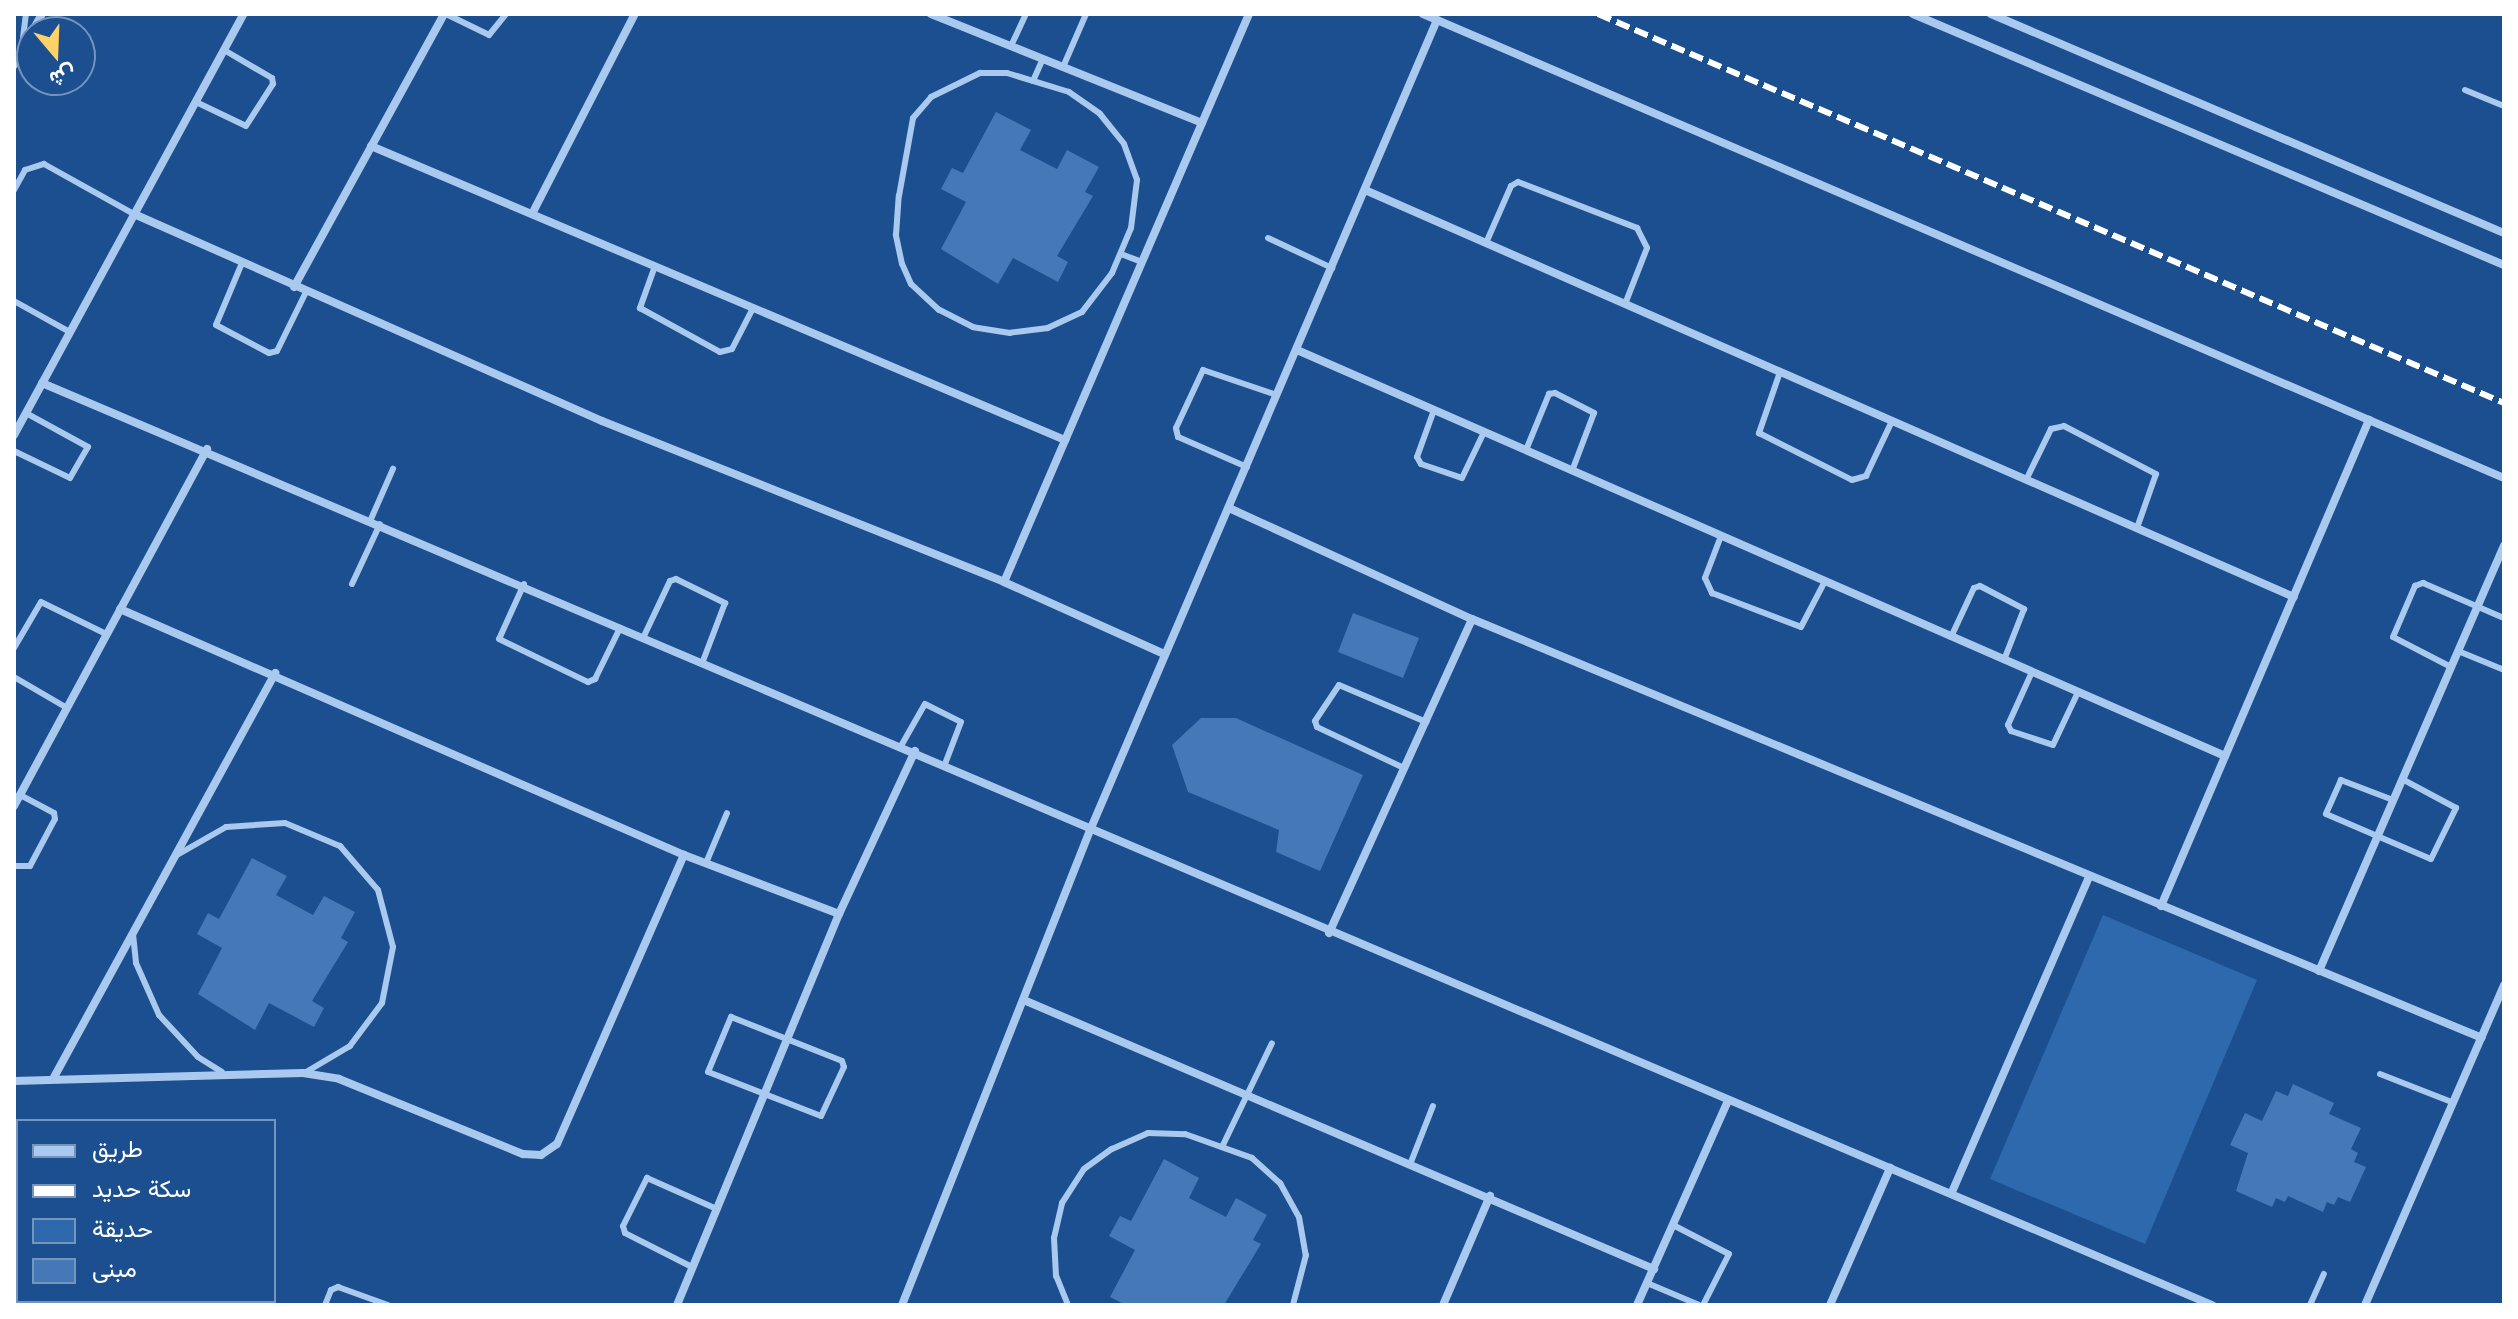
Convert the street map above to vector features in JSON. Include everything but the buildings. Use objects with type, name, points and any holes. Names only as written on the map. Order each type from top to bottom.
[{"type":"street","points":[[14,435],[244,14]]},
{"type":"street","points":[[294,287],[445,14]]},
{"type":"street","points":[[532,214],[635,14]]},
{"type":"street","points":[[931,14],[1202,123]]},
{"type":"street","points":[[1004,582],[1249,14]]},
{"type":"street","points":[[1423,14],[2504,478]]},
{"type":"street","points":[[1913,14],[2504,265]]},
{"type":"street","points":[[1991,14],[2504,233]]},
{"type":"street","points":[[902,1305],[1026,1001],[1091,828],[1437,20]]},
{"type":"street","points":[[371,146],[1065,440]]},
{"type":"street","points":[[1365,190],[2294,597]]},
{"type":"street","points":[[134,214],[602,421],[1004,582],[1164,654]]},
{"type":"street","points":[[1297,350],[2225,756]]},
{"type":"street","points":[[42,383],[207,449],[915,751],[1329,933],[1952,1192],[2212,1305]]},
{"type":"street","points":[[2161,906],[2369,420]]},
{"type":"street","points":[[14,806],[207,449]]},
{"type":"street","points":[[1229,508],[1472,619],[2482,1038]]},
{"type":"street","points":[[2319,971],[2504,545]]},
{"type":"street","points":[[120,609],[275,673],[684,855],[839,914]]},
{"type":"street","points":[[1329,933],[1472,619]]},
{"type":"street","points":[[53,1079],[275,673]]},
{"type":"street","points":[[677,1305],[839,914],[915,751]]},
{"type":"street","points":[[14,1081],[222,1072],[303,1073],[339,1079],[523,1154],[550,1151],[684,855]]},
{"type":"street","points":[[1952,1192],[2089,877]]},
{"type":"street","points":[[2365,1305],[2504,985]]},
{"type":"street","points":[[1026,1001],[1411,1162],[1654,1269]]},
{"type":"street","points":[[1637,1305],[1728,1101]]},
{"type":"street","points":[[1830,1305],[1890,1168]]},
{"type":"street","points":[[1443,1305],[1490,1196]]},
{"type":"lane","points":[[445,14],[489,35],[506,14]]},
{"type":"lane","points":[[1011,46],[1026,14]]},
{"type":"lane","points":[[1063,67],[1086,14]]},
{"type":"lane","points":[[196,102],[246,126],[273,84],[272,78],[224,50]]},
{"type":"lane","points":[[1033,81],[1043,59]]},
{"type":"lane","points":[[980,73],[1033,81],[1080,99],[1100,114],[1124,144],[1137,180],[1131,228],[1121,254],[1082,312],[1048,328],[1010,333],[973,327],[939,310],[911,284],[896,235],[913,118],[931,97],[980,73]]},
{"type":"lane","points":[[2465,90],[2504,106]]},
{"type":"lane","points":[[14,190],[25,170],[44,164],[134,214]]},
{"type":"lane","points":[[1486,243],[1511,186],[1518,182],[1637,228],[1647,248],[1625,304]]},
{"type":"lane","points":[[1268,238],[1332,268]]},
{"type":"lane","points":[[1121,254],[1142,262]]},
{"type":"lane","points":[[242,263],[216,325],[269,353],[277,351],[306,292]]},
{"type":"lane","points":[[655,266],[640,308],[720,352],[732,349],[753,308]]},
{"type":"lane","points":[[14,301],[70,332]]},
{"type":"lane","points":[[1247,467],[1178,437],[1176,428],[1203,370],[1277,395]]},
{"type":"lane","points":[[1780,372],[1759,433],[1852,480],[1866,476],[1892,421]]},
{"type":"lane","points":[[1526,450],[1549,394],[1555,393],[1594,413],[1572,471]]},
{"type":"lane","points":[[1434,410],[1417,457],[1421,464],[1462,478],[1484,432]]},
{"type":"lane","points":[[14,451],[70,478],[88,447],[26,413]]},
{"type":"lane","points":[[2026,480],[2051,429],[2064,426],[2156,474],[2137,528]]},
{"type":"lane","points":[[371,519],[393,469]]},
{"type":"lane","points":[[352,584],[380,524]]},
{"type":"lane","points":[[1721,536],[1705,578],[1712,593],[1801,627],[1825,581]]},
{"type":"lane","points":[[644,636],[670,581],[676,579],[725,603],[703,661]]},
{"type":"lane","points":[[2451,667],[2394,640],[2393,633],[2418,583],[2504,618]]},
{"type":"lane","points":[[524,584],[499,639],[588,682],[595,679],[621,626]]},
{"type":"lane","points":[[1951,637],[1974,588],[1980,586],[2024,609],[2004,660]]},
{"type":"lane","points":[[14,648],[41,602],[106,634]]},
{"type":"lane","points":[[2458,651],[2504,670]]},
{"type":"lane","points":[[2032,672],[2008,725],[2011,731],[2053,745],[2078,692]]},
{"type":"lane","points":[[14,677],[67,708]]},
{"type":"lane","points":[[1404,768],[1317,727],[1315,721],[1339,685],[1426,722]]},
{"type":"lane","points":[[901,746],[925,704],[961,722],[945,764]]},
{"type":"lane","points":[[2393,800],[2341,780],[2326,811],[2431,859],[2456,811],[2455,805],[2402,779]]},
{"type":"lane","points":[[14,866],[30,866],[55,819],[54,813],[20,795]]},
{"type":"lane","points":[[706,863],[727,813]]},
{"type":"lane","points":[[175,857],[226,827],[285,823],[340,846],[378,890],[393,947],[382,1003],[350,1046],[303,1073]]},
{"type":"lane","points":[[133,934],[136,963],[159,1015],[187,1048],[222,1072]]},
{"type":"lane","points":[[731,1017],[842,1061],[844,1067],[821,1116],[763,1097],[708,1072],[707,1065],[731,1017]]},
{"type":"lane","points":[[1222,1147],[1272,1043]]},
{"type":"lane","points":[[2380,1074],[2454,1103]]},
{"type":"lane","points":[[1411,1162],[1433,1106]]},
{"type":"lane","points":[[1068,1305],[1056,1276],[1054,1238],[1062,1203],[1084,1169],[1112,1149],[1148,1133],[1185,1134],[1252,1158],[1280,1183],[1299,1217],[1306,1255],[1293,1305]]},
{"type":"lane","points":[[692,1267],[625,1233],[623,1226],[647,1178],[717,1209]]},
{"type":"lane","points":[[1647,1283],[1701,1305],[1729,1254],[1673,1225]]},
{"type":"lane","points":[[2310,1305],[2324,1274]]},
{"type":"lane","points":[[325,1305],[331,1290],[338,1287],[388,1305]]},
{"type":"green space","points":[[2103,915],[2257,980],[2145,1244],[1990,1179]]},
{"type":"railway","points":[[1598,14],[2504,403]]}]
